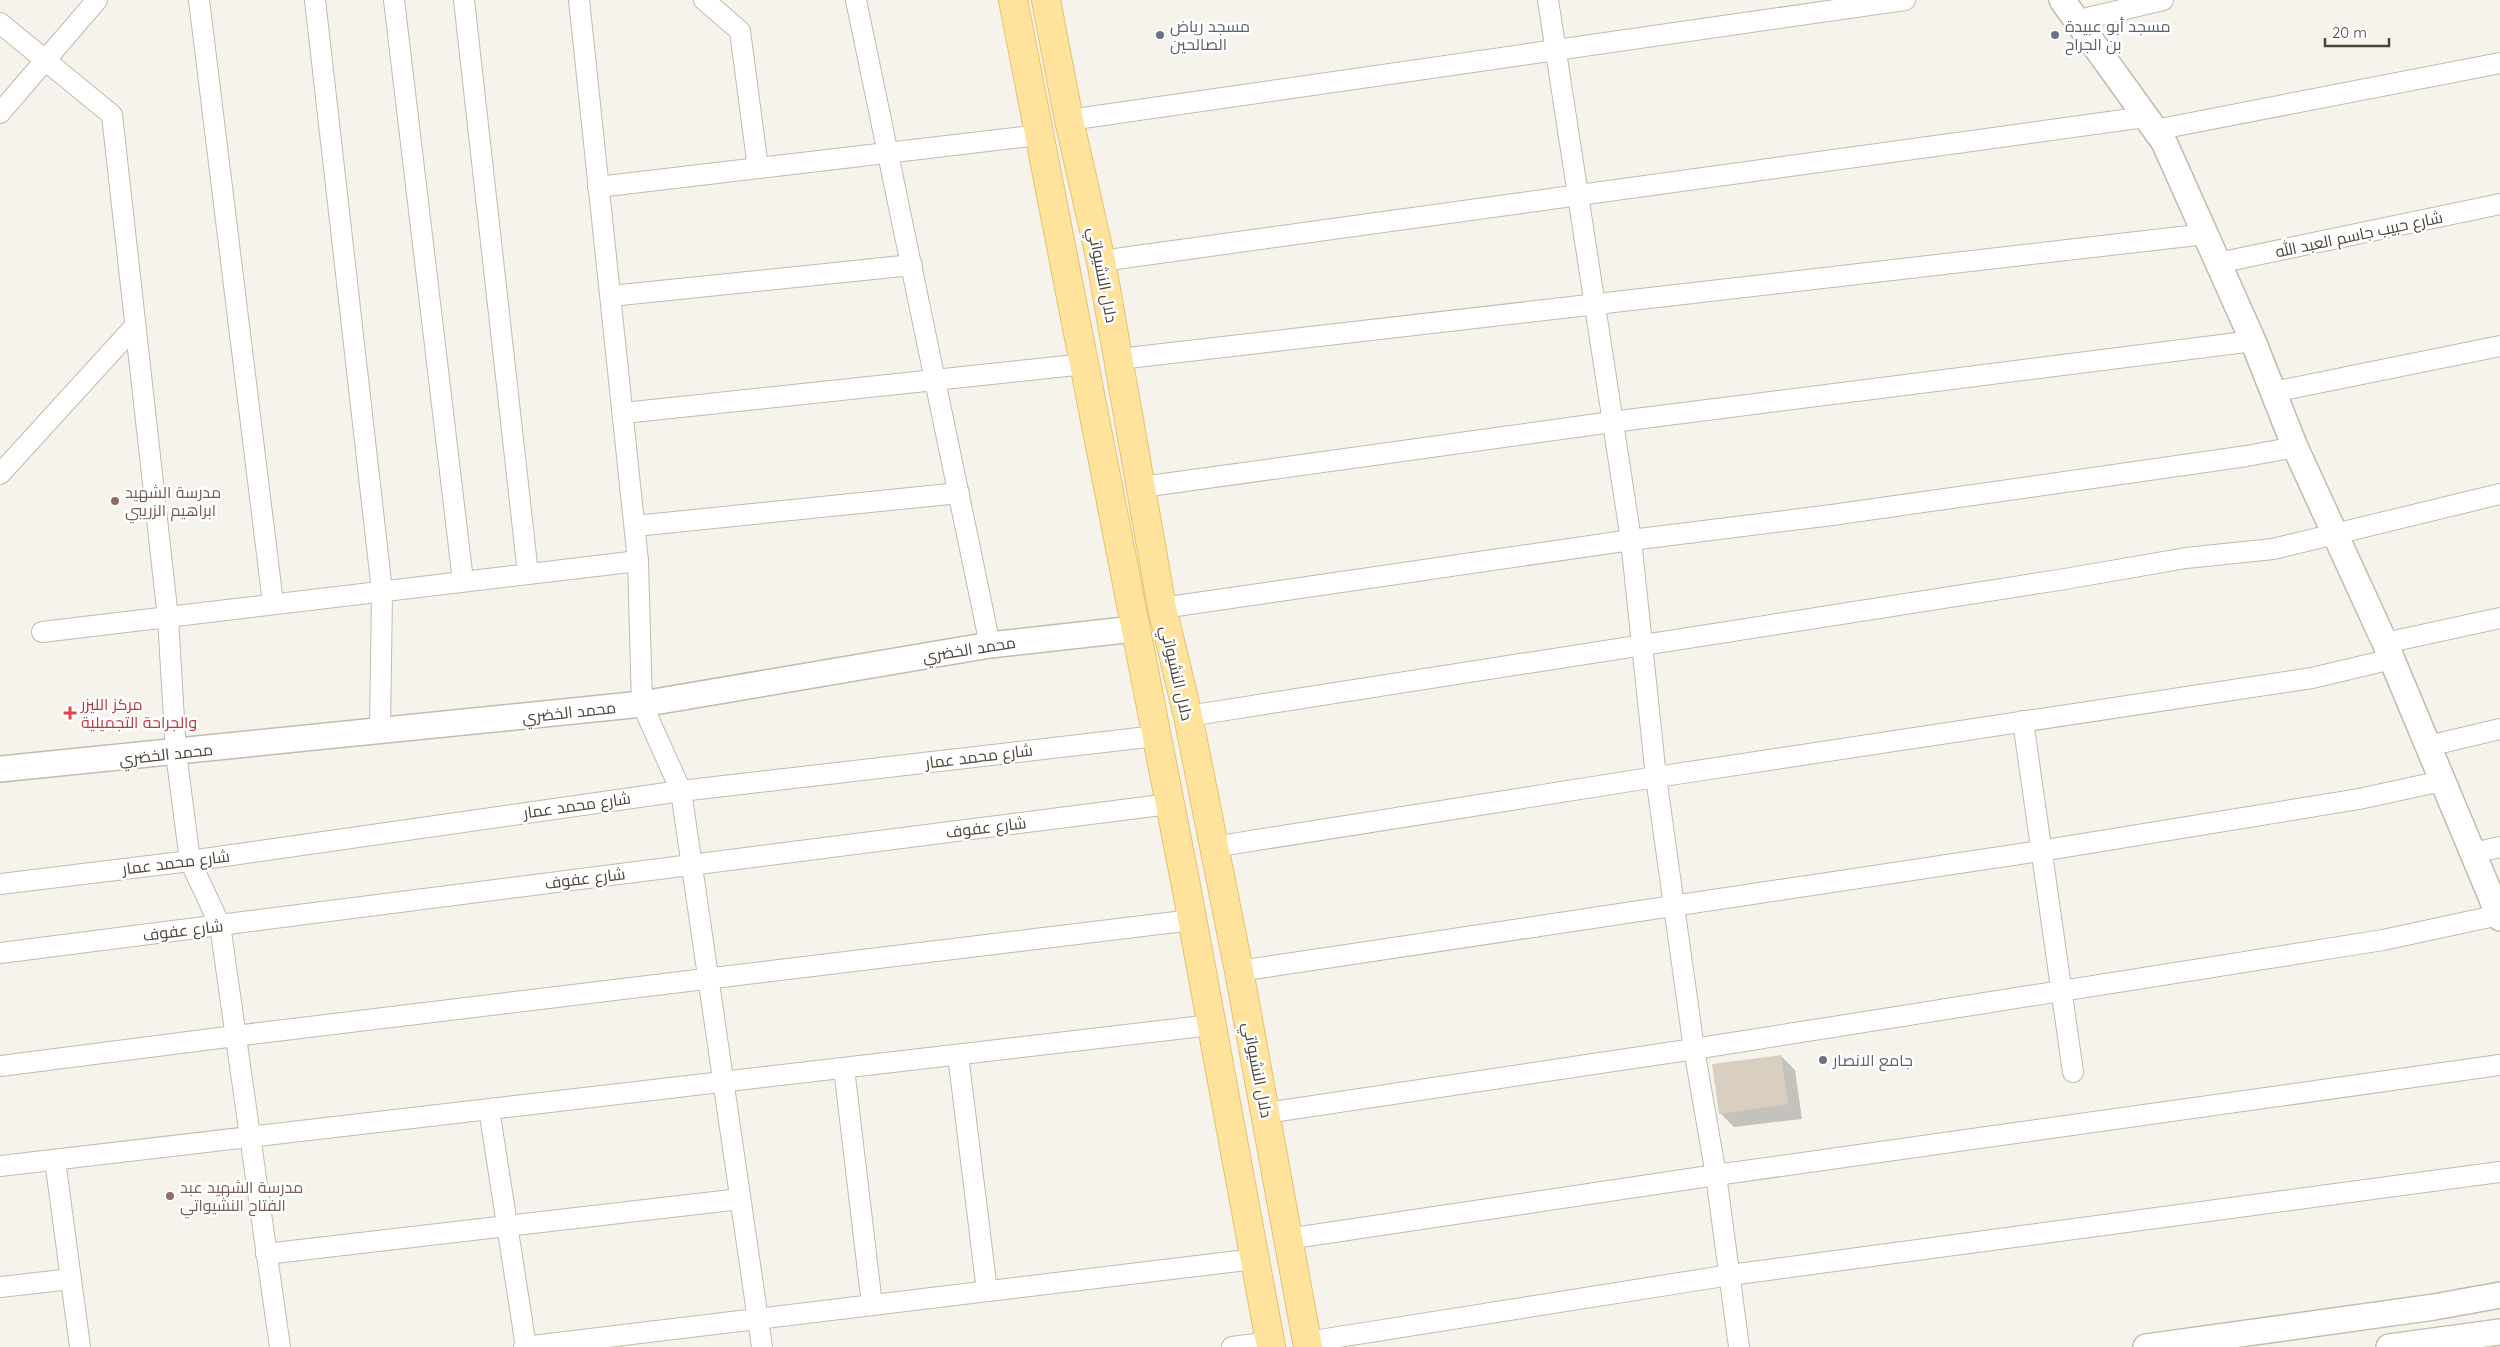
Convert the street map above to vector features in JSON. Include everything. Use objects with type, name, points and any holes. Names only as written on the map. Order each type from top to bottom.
[{"type":"main road","name":"دلال النشيواتي","points":[[1013,0],[1192,920],[1271,1345]]},
{"type":"main road","name":"دلال النشيواتي","points":[[1046,0],[1069,120],[1101,262],[1164,615],[1188,716],[1239,971],[1307,1344]]},
{"type":"main road","points":[[1134,629],[1164,615]]},
{"type":"street","points":[[0,113],[97,0]]},
{"type":"street","points":[[199,0],[273,603]]},
{"type":"street","points":[[315,0],[382,590],[380,730]]},
{"type":"street","points":[[394,0],[464,581]]},
{"type":"street","points":[[464,0],[528,574]]},
{"type":"street","points":[[579,0],[635,526],[638,561],[642,704],[681,790],[762,1347]]},
{"type":"street","points":[[704,0],[740,31],[758,168]]},
{"type":"street","points":[[856,0],[990,644]]},
{"type":"street","points":[[1548,0],[1554,49],[1579,194],[1594,304],[1631,540],[1656,777],[1694,1049],[1716,1175],[1739,1347]]},
{"type":"street","points":[[1069,120],[1906,0]]},
{"type":"street","points":[[1266,1113],[1694,1049],[2383,940],[2499,916],[2389,651],[2295,447],[2253,341],[2164,142],[2068,10],[2163,0]]},
{"type":"street","points":[[0,23],[112,115],[168,618],[176,753],[190,861],[220,925],[280,1347]]},
{"type":"street","points":[[1101,262],[1579,194],[2150,123],[2500,63]]},
{"type":"street","points":[[598,187],[1039,135]]},
{"type":"street","name":"شارع حبيب جاسم العبد الله","points":[[2218,263],[2500,204]]},
{"type":"street","points":[[1119,359],[2206,234]]},
{"type":"street","points":[[610,296],[912,265]]},
{"type":"street","points":[[0,474],[135,326]]},
{"type":"street","points":[[1142,487],[1612,422],[2253,341]]},
{"type":"street","points":[[2273,392],[2500,346]]},
{"type":"street","points":[[624,413],[1085,364]]},
{"type":"street","points":[[1164,615],[1631,540],[1832,515],[2248,456],[2295,447]]},
{"type":"street","points":[[635,526],[959,493]]},
{"type":"street","points":[[1188,716],[2059,580],[2186,558],[2272,549],[2500,494]]},
{"type":"street","points":[[42,632],[638,561]]},
{"type":"street","points":[[1213,847],[1656,777],[2312,678],[2389,651],[2500,618]]},
{"type":"street","name":"محمد الخضري","points":[[0,769],[176,753],[380,730],[642,704],[990,644],[1134,629]]},
{"type":"street","points":[[2023,721],[2073,1072]]},
{"type":"street","points":[[2428,746],[2500,729]]},
{"type":"street","name":"شارع محمد عمار","points":[[0,884],[190,861],[681,790],[1156,736]]},
{"type":"street","points":[[1239,971],[1674,907],[2040,850],[2359,799],[2442,781]]},
{"type":"street","name":"شارع عفوف","points":[[0,953],[1169,804]]},
{"type":"street","points":[[2473,853],[2500,847]]},
{"type":"street","points":[[0,1066],[1192,920]]},
{"type":"street","points":[[0,1166],[1211,1025]]},
{"type":"street","points":[[958,1055],[986,1291]]},
{"type":"street","points":[[1287,1238],[1716,1175],[2500,1066]]},
{"type":"street","points":[[844,1068],[872,1305]]},
{"type":"street","points":[[489,1109],[525,1347],[1255,1259]]},
{"type":"street","points":[[55,1160],[80,1347]]},
{"type":"street","points":[[1307,1344],[1730,1275],[2500,1172]]},
{"type":"street","points":[[266,1254],[740,1199]]},
{"type":"street","points":[[0,1287],[71,1279]]},
{"type":"street","points":[[2146,1347],[2434,1307],[2500,1295]]},
{"type":"street","points":[[2390,1347],[2500,1332]]},
{"type":"street","points":[[1232,1347],[1271,1345]]},
{"type":"building","points":[[1781,1055],[1788,1104],[1719,1114],[1712,1064]]},
{"type":"place","name":"مسجد رياض الصالحين","points":[[1160,35]]},
{"type":"place","name":"مسجد أبو عبيدة بن الجراح","points":[[2055,35]]},
{"type":"place","name":"مدرسة الشهيد ابراهيم الزريبي","points":[[115,501]]},
{"type":"place","name":"مركز الليزر والجراحة التجميلية","points":[[70,713]]},
{"type":"place","name":"جامع الانصار","points":[[1823,1060]]},
{"type":"place","name":"مدرسة الشهيد عبد الفتاح النشيواتي","points":[[170,1196]]}]
